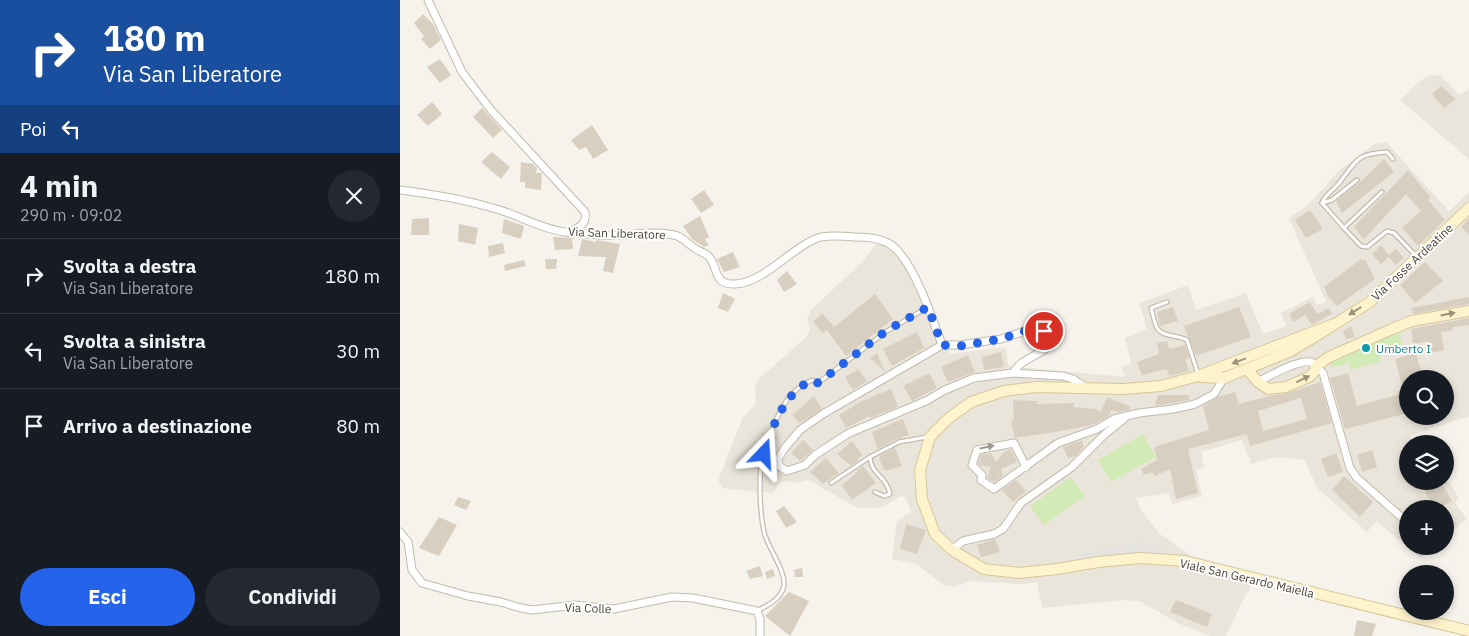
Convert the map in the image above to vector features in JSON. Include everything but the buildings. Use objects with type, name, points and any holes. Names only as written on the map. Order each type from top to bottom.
[{"type":"main road","name":"Via Fosse Ardeatine","points":[[1224,378],[1291,351],[1370,302],[1469,208]]},
{"type":"main road","points":[[1247,369],[1258,382],[1268,389],[1286,387],[1309,377],[1316,366],[1329,357],[1412,321],[1469,311]]},
{"type":"main road","points":[[1198,376],[1334,324]]},
{"type":"main road","name":"Viale San Gerardo Maiella","points":[[1224,378],[1198,376],[1161,386],[1123,389],[1037,386],[1004,391],[970,402],[949,418],[930,437],[920,470],[922,499],[936,534],[952,550],[984,569],[1019,573],[1057,570],[1098,562],[1140,558],[1185,561],[1469,631]]},
{"type":"street","points":[[428,0],[462,72],[491,110],[586,212],[586,220],[583,225],[568,232]]},
{"type":"street","name":"Via San Liberatore","points":[[400,190],[470,202],[525,219],[544,228],[568,232],[621,235],[640,233],[675,235],[683,238],[694,248],[708,256],[713,262],[720,280],[728,284],[746,282],[803,246],[820,238],[847,236],[868,238],[888,243],[899,252],[925,296],[942,345]]},
{"type":"street","points":[[1013,373],[1027,358],[1049,347],[1052,342],[1044,331],[1028,330],[1001,339],[960,346],[942,345],[823,414],[800,430],[778,459],[779,466],[787,471],[806,465],[815,455],[849,433],[926,401],[945,390],[974,378],[1013,373],[1063,376],[1073,379],[1088,389]]},
{"type":"street","points":[[1258,382],[1301,362],[1311,362],[1316,366],[1323,373],[1350,468],[1357,478],[1399,515]]},
{"type":"street","points":[[1026,467],[1014,443],[977,450],[972,465],[982,475],[981,480],[994,489],[1026,467],[1058,443],[1097,429],[1114,420],[1139,413],[1195,404],[1214,394],[1224,378]]},
{"type":"street","points":[[952,550],[962,541],[994,534],[1003,529],[1021,503],[1072,467],[1105,434],[1128,417]]},
{"type":"street","name":"Via Colle","points":[[400,532],[408,542],[412,570],[422,583],[468,596],[501,602],[518,608],[532,610],[575,605],[614,609],[672,598],[693,598],[756,611]]},
{"type":"street","points":[[756,611],[760,619],[760,636]]},
{"type":"lane","points":[[1322,203],[1324,197],[1339,183],[1352,164],[1360,157],[1387,152],[1393,159]]},
{"type":"lane","points":[[1322,203],[1332,200],[1356,180]]},
{"type":"lane","points":[[1344,228],[1382,192]]},
{"type":"lane","points":[[1322,203],[1361,246],[1367,247],[1387,231],[1394,233],[1418,258]]},
{"type":"lane","points":[[1167,302],[1151,308],[1158,329],[1163,334],[1182,337],[1187,340],[1198,376]]},
{"type":"lane","points":[[756,611],[779,597],[784,587],[784,576],[764,530],[761,465],[767,444],[788,399],[804,384],[812,380],[818,383],[886,331],[928,307]]},
{"type":"lane","points":[[831,483],[870,457],[899,442],[930,437]]},
{"type":"lane","points":[[870,457],[870,464],[888,485],[890,494],[884,496],[875,492]]},
{"type":"shaded area","points":[[1430,75],[1441,76],[1460,95],[1469,89],[1469,159],[1400,100],[1420,81]]},
{"type":"shaded area","points":[[1386,142],[1449,211],[1469,192],[1469,416],[1454,421],[1454,370],[1399,370],[1399,425],[1442,425],[1412,435],[1399,435],[1399,490],[1454,490],[1459,498],[1455,503],[1467,519],[1454,530],[1454,500],[1399,500],[1399,540],[1376,521],[1367,532],[1317,488],[1305,460],[1276,457],[1251,464],[1242,440],[1201,452],[1204,467],[1196,470],[1202,496],[1172,504],[1169,493],[1136,498],[1142,512],[1160,534],[1194,558],[1257,577],[1243,600],[1226,636],[1210,636],[1177,623],[1140,601],[1122,600],[1042,608],[1037,582],[1022,584],[971,581],[954,587],[943,585],[917,564],[892,559],[897,522],[911,512],[906,498],[901,496],[881,508],[858,508],[808,480],[796,483],[779,482],[773,493],[723,488],[719,483],[719,478],[743,417],[756,404],[755,385],[758,380],[807,336],[810,331],[807,319],[811,310],[861,263],[882,238],[890,239],[900,245],[924,286],[932,314],[950,354],[1006,347],[1008,366],[1125,377],[1121,367],[1131,363],[1125,338],[1147,329],[1139,303],[1188,285],[1196,310],[1246,293],[1263,334],[1286,326],[1281,313],[1313,297],[1317,305],[1326,302],[1289,218],[1307,206],[1341,169],[1375,144]]},
{"type":"shaded area","points":[[1144,542],[1167,551],[1169,558],[1080,564],[1075,554]]},
{"type":"green space","points":[[1397,325],[1402,346],[1380,354],[1381,361],[1351,370],[1349,363],[1332,368],[1329,361]]},
{"type":"green space","points":[[1143,434],[1156,457],[1111,482],[1098,460]]},
{"type":"green space","points":[[1071,477],[1085,496],[1044,525],[1030,506]]},
{"type":"place","name":"Umberto I","points":[[1366,348]]},
{"type":"route","points":[[764,454],[788,399],[804,384],[812,380],[818,383],[886,331],[928,307],[942,345],[960,346],[1001,339],[1028,330],[1044,331]]}]
